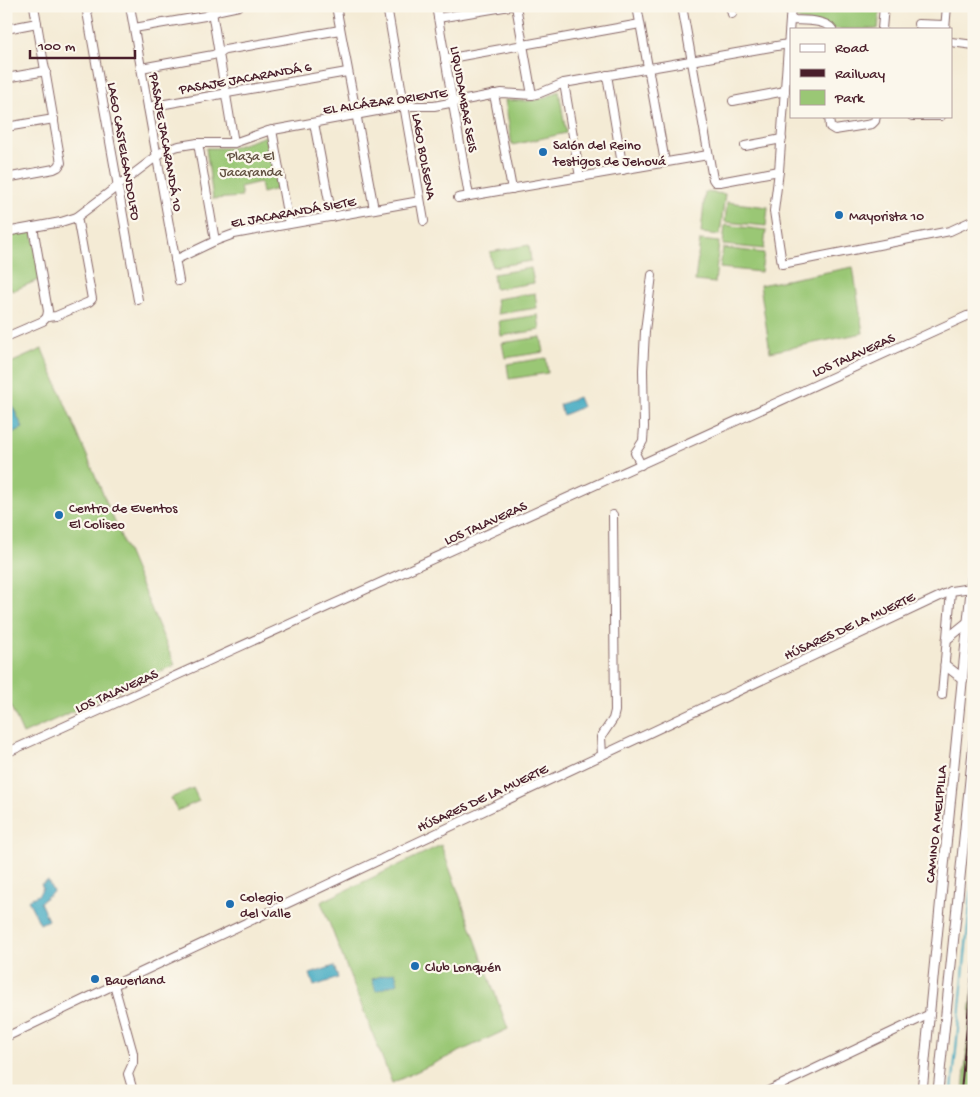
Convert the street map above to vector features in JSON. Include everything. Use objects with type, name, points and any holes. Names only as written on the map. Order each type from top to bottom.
[{"type":"main road","name":"CAMINO A MELIPILLA","points":[[922,1091],[974,560]]},
{"type":"main road","points":[[947,639],[968,622]]},
{"type":"main road","points":[[945,665],[963,679]]},
{"type":"main road","points":[[938,1091],[974,742]]},
{"type":"street","points":[[6,178],[54,169],[60,166],[61,160],[34,6]]},
{"type":"street","name":"LAGO CASTELGANDOLFO","points":[[86,6],[138,300]]},
{"type":"street","name":"PASAJE JACARANDÁ 10","points":[[130,6],[179,281]]},
{"type":"street","points":[[134,28],[205,16],[212,10],[239,6]]},
{"type":"street","points":[[336,6],[374,209]]},
{"type":"street","name":"LAGO BOLSENA","points":[[387,6],[424,221]]},
{"type":"street","name":"LIQUIDAMBAR SEIS","points":[[436,6],[469,196]]},
{"type":"street","points":[[438,18],[510,6]]},
{"type":"street","points":[[516,6],[532,95]]},
{"type":"street","points":[[637,6],[666,162]]},
{"type":"street","points":[[682,6],[713,179],[718,182],[779,171]]},
{"type":"street","points":[[791,6],[782,139],[774,211],[782,264],[950,231],[974,220]]},
{"type":"street","points":[[882,28],[884,6]]},
{"type":"street","points":[[918,24],[945,27],[947,6]]},
{"type":"street","points":[[212,10],[234,143]]},
{"type":"street","points":[[790,20],[824,23],[830,25],[832,28]]},
{"type":"street","points":[[6,29],[37,23]]},
{"type":"street","points":[[445,59],[640,24]]},
{"type":"street","points":[[141,68],[213,55],[225,50],[340,30]]},
{"type":"street","points":[[952,42],[974,45]]},
{"type":"street","name":"EL ALCÁZAR ORIENTE","points":[[6,232],[67,221],[77,217],[157,156],[172,147],[198,143],[234,143],[272,130],[404,106],[428,107],[494,94],[532,95],[564,82],[788,44]]},
{"type":"street","points":[[6,78],[46,71]]},
{"type":"street","name":"PASAJE JACARANDÁ 6","points":[[148,107],[347,72]]},
{"type":"street","points":[[607,75],[623,170]]},
{"type":"street","points":[[564,82],[580,177]]},
{"type":"street","points":[[733,101],[785,91]]},
{"type":"street","points":[[494,94],[512,189]]},
{"type":"street","points":[[829,118],[830,127],[835,130],[872,124],[876,118]]},
{"type":"street","points":[[6,127],[54,119]]},
{"type":"street","points":[[314,123],[332,217]]},
{"type":"street","points":[[272,130],[289,224]]},
{"type":"street","points":[[745,146],[782,139]]},
{"type":"street","points":[[198,143],[215,241]]},
{"type":"street","points":[[458,198],[708,155]]},
{"type":"street","name":"EL JACARANDÁ SIETE","points":[[175,260],[234,234],[420,201]]},
{"type":"street","points":[[47,317],[56,316],[92,299],[77,217]]},
{"type":"street","points":[[6,337],[43,321],[47,317],[48,311],[33,227]]},
{"type":"street","points":[[641,464],[636,454],[643,441],[645,331],[652,275]]},
{"type":"street","name":"LOS TALAVERAS","points":[[6,753],[967,316],[974,315]]},
{"type":"street","points":[[602,755],[601,737],[614,719],[615,711],[613,515]]},
{"type":"street","name":"HÚSARES DE LA MUERTE","points":[[6,1037],[951,591],[971,588]]},
{"type":"street","points":[[942,695],[951,591]]},
{"type":"street","points":[[114,985],[133,1053],[133,1063],[128,1074],[133,1091]]},
{"type":"street","points":[[768,1091],[930,1014]]},
{"type":"green space","points":[[795,6],[880,6],[878,28],[830,28],[793,18]]},
{"type":"green space","points":[[559,91],[566,133],[512,145],[505,100],[528,101],[545,98]]},
{"type":"green space","name":"Plaza El Jacaranda","points":[[269,135],[277,189],[262,193],[260,182],[240,187],[242,197],[213,199],[206,148],[231,148]]},
{"type":"green space","points":[[705,192],[725,194],[720,235],[701,233]]},
{"type":"green space","points":[[727,202],[768,207],[766,226],[725,222]]},
{"type":"green space","points":[[725,225],[766,230],[764,249],[723,245]]},
{"type":"green space","points":[[32,229],[41,279],[12,291],[6,278],[6,234]]},
{"type":"green space","points":[[700,240],[719,242],[715,283],[695,281]]},
{"type":"green space","points":[[529,245],[531,261],[492,267],[490,252]]},
{"type":"green space","points":[[723,248],[764,253],[761,272],[720,268]]},
{"type":"green space","points":[[853,267],[863,333],[770,352],[760,285]]},
{"type":"green space","points":[[531,268],[534,283],[495,289],[493,274]]},
{"type":"green space","points":[[535,293],[537,308],[498,314],[496,299]]},
{"type":"green space","points":[[538,315],[540,330],[501,336],[499,321]]},
{"type":"green space","points":[[541,337],[544,352],[505,358],[502,343]]},
{"type":"green space","name":"Centro de Eventos El Coliseo","points":[[42,349],[175,665],[23,734],[6,696],[6,365]]},
{"type":"green space","points":[[546,358],[548,373],[509,379],[507,364]]},
{"type":"green space","points":[[193,788],[199,801],[177,811],[171,798]]},
{"type":"green space","name":"Club Lonquén","points":[[441,845],[508,1029],[392,1083],[321,902]]},
{"type":"green space","points":[[974,976],[974,1091],[963,1091]]},
{"type":"water","points":[[578,397],[582,407],[563,415],[559,405]]},
{"type":"water","points":[[12,405],[23,428],[8,435],[6,431],[6,407]]},
{"type":"water","points":[[48,881],[53,892],[40,902],[48,920],[40,924],[28,900],[38,895],[43,888],[41,884]]},
{"type":"water","points":[[334,966],[338,978],[314,986],[310,974]]},
{"type":"water","points":[[395,972],[398,983],[376,991],[372,979]]},
{"type":"waterway","points":[[952,1091],[974,863]]},
{"type":"railway","points":[[961,1091],[974,951]]},
{"type":"place","name":"Salón del Reino testigos de Jehová","points":[[543,152]]},
{"type":"place","name":"Mayorista 10","points":[[839,215]]},
{"type":"place","name":"Centro de Eventos El Coliseo","points":[[59,515]]},
{"type":"place","name":"Colegio del Valle","points":[[230,904]]},
{"type":"place","name":"Club Lonquén","points":[[415,966]]},
{"type":"place","name":"Bauerland","points":[[95,979]]}]
